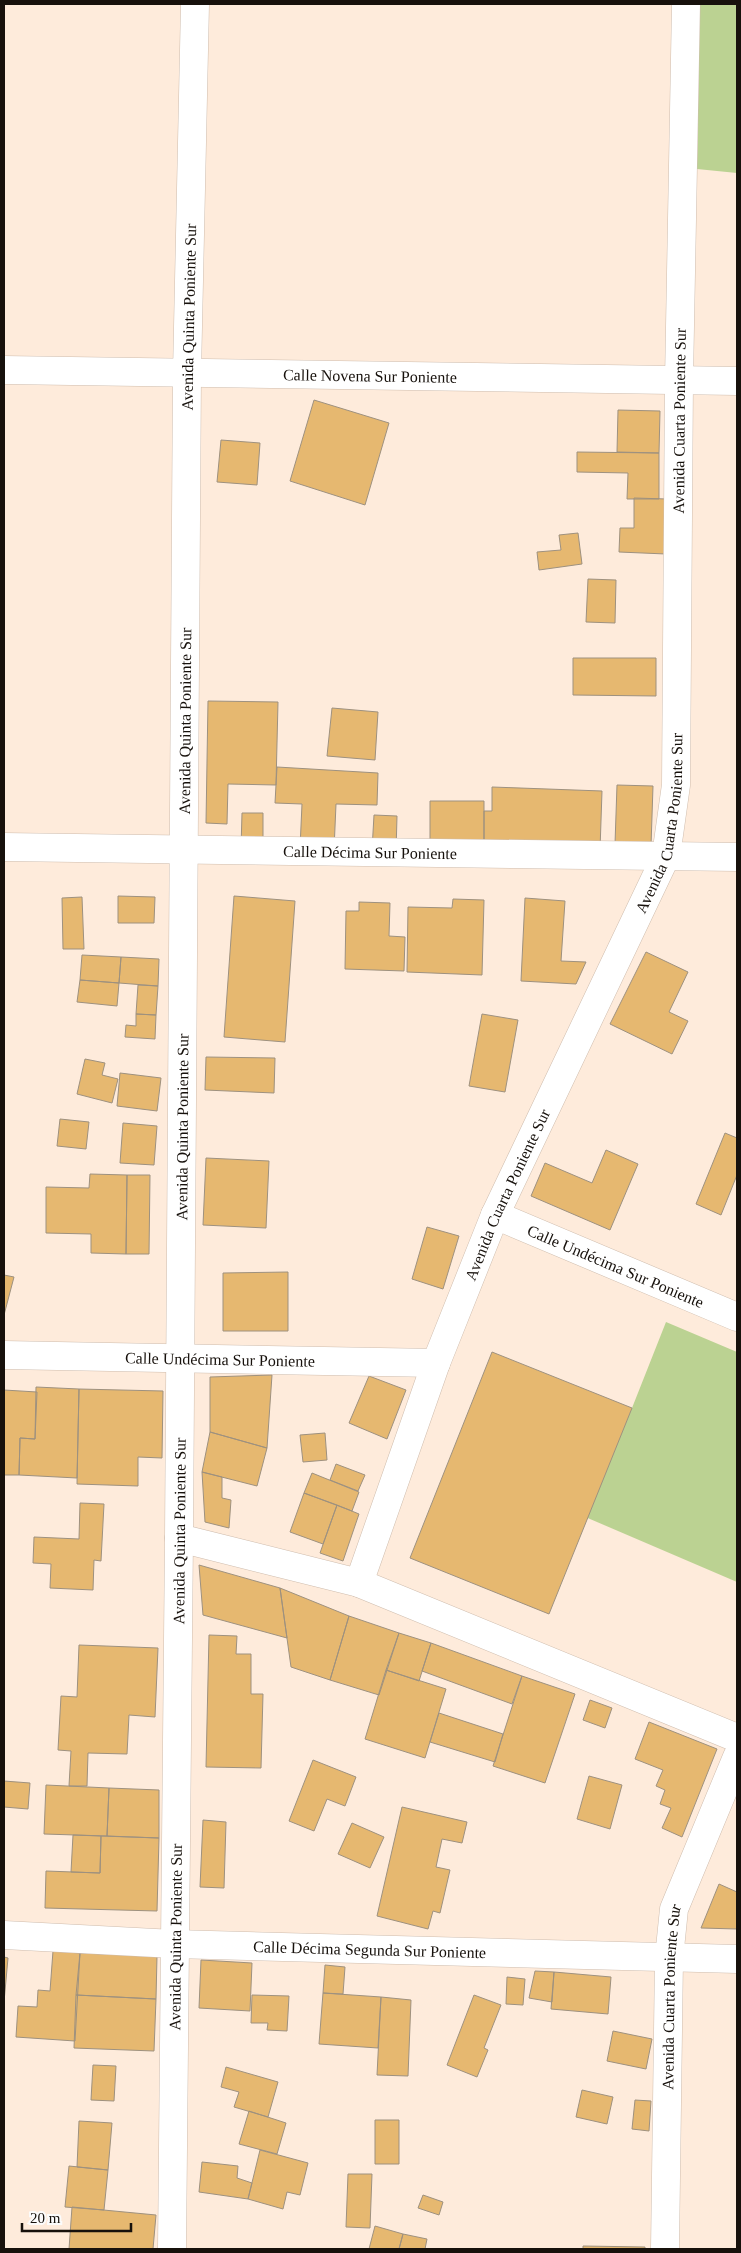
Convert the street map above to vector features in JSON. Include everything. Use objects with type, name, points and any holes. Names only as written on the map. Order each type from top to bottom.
[{"type":"street","name":"Avenida Quinta Poniente Sur","points":[[172,2249],[187,373],[195,4]]},
{"type":"street","name":"Avenida Cuarta Poniente Sur","points":[[359,1583],[436,1363],[495,1215],[666,856],[676,785],[679,380],[686,4]]},
{"type":"street","name":"Calle Novena Sur Poniente","points":[[4,370],[737,381]]},
{"type":"street","name":"Calle Décima Sur Poniente","points":[[4,847],[737,857]]},
{"type":"street","name":"Calle Undécima Sur Poniente","points":[[495,1215],[737,1317]]},
{"type":"street","name":"Calle Undécima Sur Poniente","points":[[4,1355],[436,1363]]},
{"type":"street","points":[[179,1538],[359,1583],[737,1738]]},
{"type":"street","name":"Avenida Cuarta Poniente Sur","points":[[665,2249],[669,1958],[674,1909],[737,1757]]},
{"type":"street","name":"Calle Décima Segunda Sur Poniente","points":[[4,1935],[174,1944],[737,1959]]},
{"type":"green space","points":[[698,4],[737,4],[737,173],[697,169]]},
{"type":"green space","points":[[666,1322],[737,1352],[737,1582],[583,1516],[632,1408]]},
{"type":"building","points":[[314,400],[389,423],[365,505],[290,481]]},
{"type":"building","points":[[618,410],[660,411],[659,453],[617,452]]},
{"type":"building","points":[[221,440],[260,443],[257,485],[217,482]]},
{"type":"building","points":[[577,452],[659,453],[659,499],[627,499],[628,473],[577,472]]},
{"type":"building","points":[[634,498],[668,499],[666,554],[619,552],[620,528],[634,528]]},
{"type":"building","points":[[578,533],[582,564],[539,570],[537,552],[561,550],[559,535]]},
{"type":"building","points":[[588,579],[616,580],[615,623],[586,622]]},
{"type":"building","points":[[573,658],[656,658],[656,696],[573,695]]},
{"type":"building","points":[[208,701],[278,702],[276,785],[228,784],[227,824],[206,823]]},
{"type":"building","points":[[332,708],[378,712],[375,760],[327,756]]},
{"type":"building","points":[[277,767],[378,773],[377,805],[336,804],[334,850],[300,848],[302,804],[275,803]]},
{"type":"building","points":[[617,785],[653,786],[651,846],[615,844]]},
{"type":"building","points":[[492,787],[602,791],[600,850],[484,847],[484,811],[492,811]]},
{"type":"building","points":[[430,801],[484,801],[484,847],[430,847]]},
{"type":"building","points":[[242,813],[263,813],[263,850],[241,849]]},
{"type":"building","points":[[374,815],[397,816],[396,852],[372,850]]},
{"type":"building","points":[[118,896],[155,897],[154,923],[118,923]]},
{"type":"building","points":[[234,896],[295,901],[285,1042],[224,1037]]},
{"type":"building","points":[[82,897],[84,949],[63,949],[62,898]]},
{"type":"building","points":[[525,898],[565,901],[561,961],[586,962],[576,984],[521,981]]},
{"type":"building","points":[[453,899],[484,900],[482,975],[407,972],[408,907],[452,908]]},
{"type":"building","points":[[359,902],[390,903],[389,936],[405,937],[404,971],[345,969],[346,911],[359,911]]},
{"type":"building","points":[[646,952],[688,972],[669,1012],[688,1021],[672,1054],[610,1024]]},
{"type":"building","points":[[82,955],[121,957],[119,983],[80,980]]},
{"type":"building","points":[[121,957],[159,959],[158,986],[119,983]]},
{"type":"building","points":[[80,980],[119,983],[117,1006],[77,1002]]},
{"type":"building","points":[[138,985],[158,986],[156,1015],[136,1014]]},
{"type":"building","points":[[136,1014],[156,1015],[155,1039],[125,1037],[126,1025],[136,1026]]},
{"type":"building","points":[[482,1014],[518,1020],[505,1092],[469,1086]]},
{"type":"building","points":[[206,1057],[275,1058],[274,1093],[205,1090]]},
{"type":"building","points":[[85,1059],[105,1063],[102,1075],[118,1079],[112,1103],[77,1094]]},
{"type":"building","points":[[120,1073],[161,1078],[157,1111],[117,1106]]},
{"type":"building","points":[[60,1119],[89,1122],[86,1149],[57,1146]]},
{"type":"building","points":[[123,1123],[157,1126],[154,1165],[120,1163]]},
{"type":"building","points":[[725,1133],[737,1138],[737,1175],[721,1215],[696,1204]]},
{"type":"building","points":[[606,1150],[638,1164],[610,1230],[531,1196],[545,1163],[592,1183]]},
{"type":"building","points":[[206,1158],[269,1161],[266,1228],[203,1225]]},
{"type":"building","points":[[90,1174],[127,1175],[126,1254],[91,1253],[91,1234],[46,1233],[46,1187],[89,1188]]},
{"type":"building","points":[[127,1175],[150,1175],[149,1254],[126,1254]]},
{"type":"building","points":[[427,1227],[459,1236],[443,1289],[412,1279]]},
{"type":"building","points":[[288,1272],[288,1331],[223,1331],[223,1273]]},
{"type":"building","points":[[4,1275],[14,1277],[4,1315]]},
{"type":"building","points":[[492,1352],[632,1408],[549,1614],[410,1558]]},
{"type":"building","points":[[272,1375],[267,1448],[210,1432],[210,1377]]},
{"type":"building","points":[[369,1376],[406,1390],[387,1439],[349,1423]]},
{"type":"building","points":[[36,1387],[79,1389],[77,1478],[19,1475],[20,1438],[35,1439]]},
{"type":"building","points":[[79,1389],[163,1391],[162,1458],[138,1457],[138,1486],[77,1484]]},
{"type":"building","points":[[4,1390],[37,1392],[35,1439],[20,1438],[19,1475],[4,1475]]},
{"type":"building","points":[[210,1432],[267,1448],[257,1486],[202,1472]]},
{"type":"building","points":[[325,1433],[327,1460],[303,1462],[300,1435]]},
{"type":"building","points":[[336,1464],[365,1475],[358,1491],[330,1480]]},
{"type":"building","points":[[202,1472],[222,1477],[222,1498],[231,1500],[229,1528],[205,1522]]},
{"type":"building","points":[[312,1473],[359,1492],[352,1511],[304,1493]]},
{"type":"building","points":[[304,1493],[337,1505],[323,1544],[290,1532]]},
{"type":"building","points":[[80,1503],[104,1504],[101,1561],[94,1560],[93,1590],[50,1588],[51,1564],[33,1563],[34,1537],[79,1539]]},
{"type":"building","points":[[337,1505],[359,1514],[343,1561],[320,1553]]},
{"type":"building","points":[[199,1565],[280,1588],[287,1638],[203,1615]]},
{"type":"building","points":[[280,1588],[349,1616],[330,1680],[291,1667]]},
{"type":"building","points":[[349,1616],[399,1633],[379,1695],[330,1680]]},
{"type":"building","points":[[399,1633],[431,1643],[419,1681],[386,1670]]},
{"type":"building","points":[[209,1635],[237,1636],[236,1654],[251,1654],[251,1694],[263,1694],[261,1768],[206,1767]]},
{"type":"building","points":[[431,1643],[522,1676],[512,1704],[422,1671]]},
{"type":"building","points":[[79,1645],[158,1648],[155,1717],[129,1715],[127,1754],[88,1753],[87,1786],[69,1786],[71,1751],[58,1750],[61,1696],[77,1697]]},
{"type":"building","points":[[386,1670],[446,1689],[425,1758],[365,1739]]},
{"type":"building","points":[[522,1676],[575,1694],[545,1783],[493,1766]]},
{"type":"building","points":[[590,1700],[612,1708],[605,1728],[583,1720]]},
{"type":"building","points":[[439,1713],[503,1734],[495,1762],[430,1742]]},
{"type":"building","points":[[649,1722],[717,1749],[682,1837],[662,1828],[671,1808],[660,1804],[665,1790],[656,1786],[663,1770],[635,1759]]},
{"type":"building","points":[[313,1760],[356,1777],[345,1806],[327,1799],[314,1831],[289,1821]]},
{"type":"building","points":[[589,1776],[622,1785],[610,1829],[577,1819]]},
{"type":"building","points":[[4,1781],[30,1783],[28,1809],[4,1807]]},
{"type":"building","points":[[46,1785],[109,1788],[107,1836],[44,1834]]},
{"type":"building","points":[[109,1788],[159,1790],[159,1838],[107,1836]]},
{"type":"building","points":[[402,1807],[467,1822],[462,1843],[442,1839],[436,1867],[450,1870],[440,1913],[433,1911],[428,1929],[377,1916]]},
{"type":"building","points":[[203,1820],[226,1822],[224,1888],[200,1887]]},
{"type":"building","points":[[352,1823],[384,1837],[370,1868],[338,1854]]},
{"type":"building","points":[[73,1835],[101,1836],[100,1873],[71,1872]]},
{"type":"building","points":[[101,1836],[159,1838],[157,1911],[45,1908],[46,1871],[100,1873]]},
{"type":"building","points":[[719,1884],[737,1892],[737,1929],[701,1928]]},
{"type":"building","points":[[53,1951],[80,1953],[75,2041],[16,2037],[18,2006],[37,2007],[38,1990],[50,1991]]},
{"type":"building","points":[[80,1953],[157,1956],[156,1999],[76,1995]]},
{"type":"building","points":[[4,1957],[8,1958],[4,2002]]},
{"type":"building","points":[[201,1960],[252,1963],[250,2011],[199,2008]]},
{"type":"building","points":[[325,1965],[345,1967],[343,1994],[323,1993]]},
{"type":"building","points":[[535,1971],[554,1972],[552,2002],[529,1998]]},
{"type":"building","points":[[554,1972],[611,1977],[608,2014],[551,2009]]},
{"type":"building","points":[[507,1977],[525,1979],[523,2005],[506,2004]]},
{"type":"building","points":[[323,1993],[381,1997],[378,2048],[319,2044]]},
{"type":"building","points":[[76,1995],[156,1999],[154,2051],[74,2048]]},
{"type":"building","points":[[252,1995],[289,1996],[287,2031],[267,2030],[268,2023],[251,2023]]},
{"type":"building","points":[[474,1995],[501,2005],[484,2048],[488,2050],[477,2077],[447,2065]]},
{"type":"building","points":[[381,1997],[411,2000],[408,2076],[377,2075]]},
{"type":"building","points":[[613,2031],[652,2039],[646,2069],[607,2061]]},
{"type":"building","points":[[93,2065],[116,2066],[114,2101],[91,2100]]},
{"type":"building","points":[[226,2067],[278,2082],[268,2117],[234,2107],[239,2092],[221,2087]]},
{"type":"building","points":[[582,2090],[613,2097],[607,2124],[576,2117]]},
{"type":"building","points":[[635,2100],[651,2101],[649,2131],[632,2129]]},
{"type":"building","points":[[249,2111],[286,2123],[277,2154],[239,2144]]},
{"type":"building","points":[[375,2120],[399,2120],[399,2164],[375,2164]]},
{"type":"building","points":[[79,2121],[112,2123],[108,2170],[77,2167]]},
{"type":"building","points":[[260,2150],[308,2163],[300,2195],[287,2192],[283,2209],[248,2199]]},
{"type":"building","points":[[202,2162],[238,2166],[237,2178],[252,2183],[248,2199],[199,2192]]},
{"type":"building","points":[[69,2166],[108,2170],[104,2210],[65,2207]]},
{"type":"building","points":[[348,2174],[372,2174],[370,2228],[346,2227]]},
{"type":"building","points":[[423,2195],[443,2202],[439,2215],[418,2208]]},
{"type":"building","points":[[72,2207],[156,2215],[153,2249],[69,2249]]},
{"type":"building","points":[[375,2226],[403,2234],[399,2249],[369,2249]]},
{"type":"building","points":[[403,2234],[427,2239],[425,2249],[399,2249]]},
{"type":"building","points":[[583,2246],[645,2247],[645,2249],[583,2249]]}]
